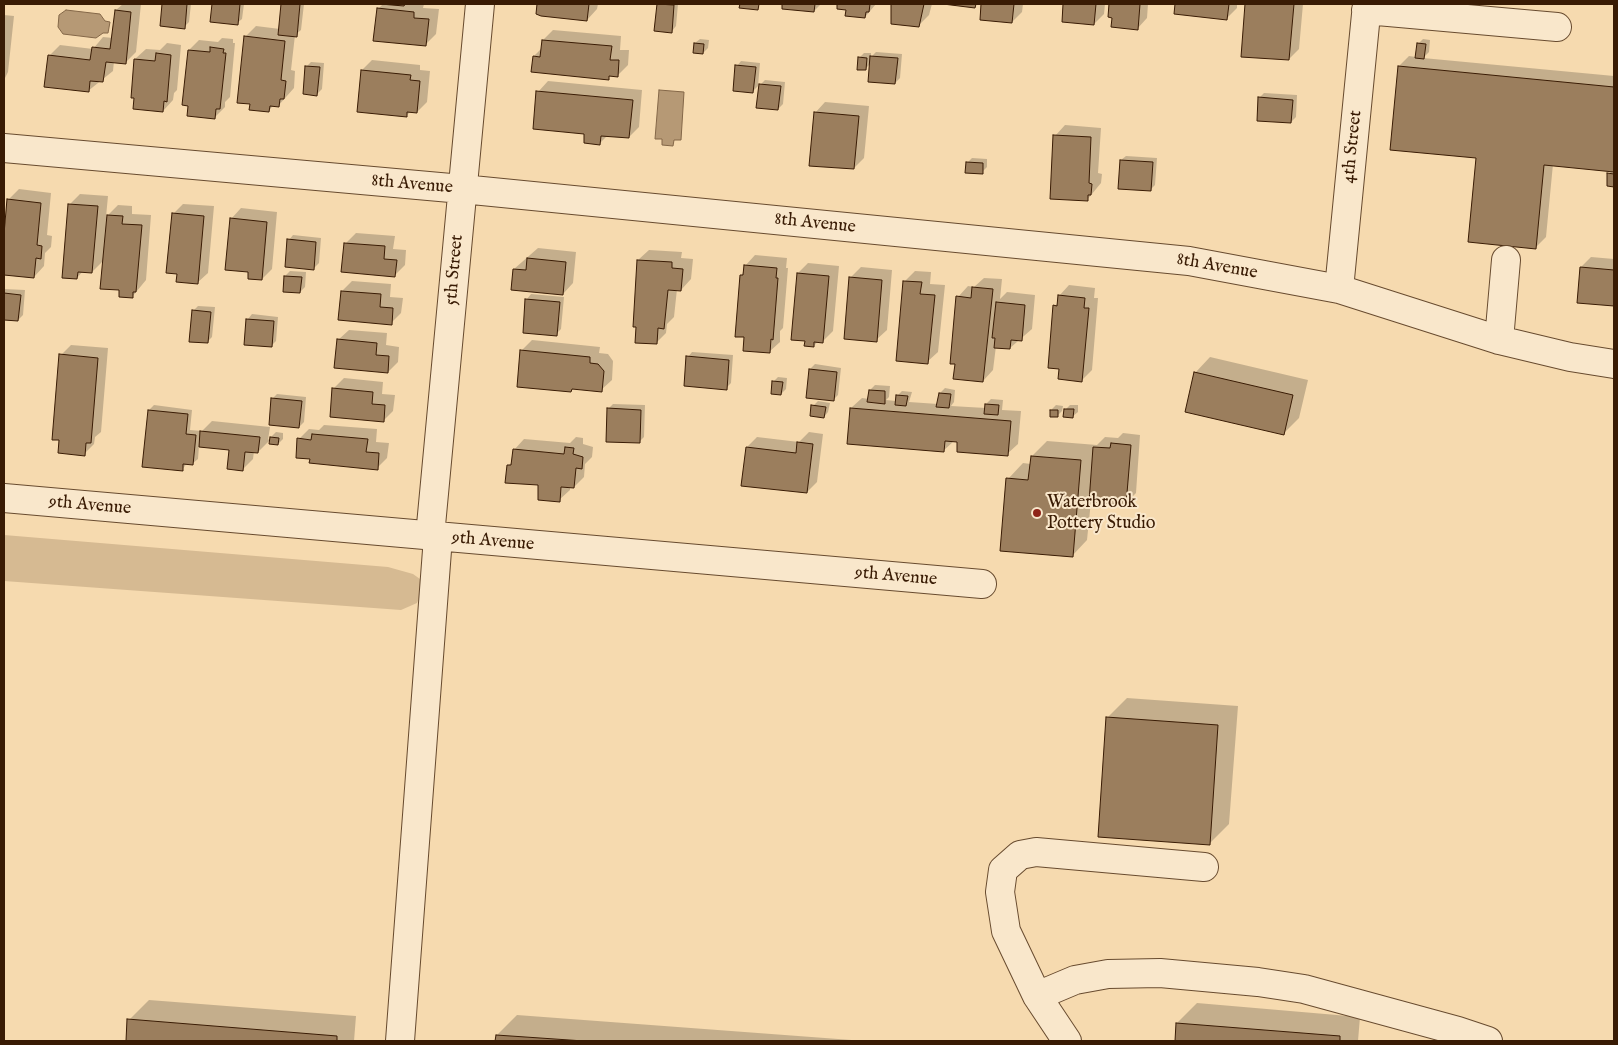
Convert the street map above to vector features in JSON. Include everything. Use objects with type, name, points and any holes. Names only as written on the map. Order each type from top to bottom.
[{"type":"street","name":"5th Street","points":[[400,1041],[434,537],[462,189],[480,4]]},
{"type":"street","points":[[1367,7],[1556,27]]},
{"type":"street","name":"4th Street","points":[[1339,290],[1367,7]]},
{"type":"street","name":"8th Avenue","points":[[4,148],[462,189],[1162,258],[1339,290],[1499,340],[1570,357],[1614,364]]},
{"type":"street","points":[[1499,340],[1506,260]]},
{"type":"street","name":"9th Avenue","points":[[4,498],[982,584]]},
{"type":"street","points":[[1067,1041],[1037,996],[1013,947],[1002,915],[1001,880],[1003,870],[1014,859],[1027,852],[1045,852],[1204,867]]},
{"type":"street","points":[[1037,996],[1075,980],[1108,974],[1160,973],[1258,982],[1304,989],[1488,1041]]},
{"type":"shaded area","points":[[66,10],[100,14],[105,21],[110,22],[108,33],[103,33],[96,38],[63,34],[58,27],[59,15]]},
{"type":"shaded area","points":[[659,90],[684,92],[681,140],[674,140],[673,146],[662,145],[662,139],[655,139]]},
{"type":"shaded area","points":[[4,535],[388,567],[413,574],[420,579],[424,587],[417,603],[401,610],[4,581]]},
{"type":"building","points":[[162,4],[187,4],[185,29],[160,26]]},
{"type":"building","points":[[212,4],[240,4],[238,25],[210,22]]},
{"type":"building","points":[[281,4],[300,4],[297,37],[278,35]]},
{"type":"building","points":[[380,4],[405,4],[404,6]]},
{"type":"building","points":[[537,4],[589,4],[587,21],[541,16],[536,14]]},
{"type":"building","points":[[657,4],[674,5],[672,33],[654,31]]},
{"type":"building","points":[[740,4],[759,4],[758,10],[739,8]]},
{"type":"building","points":[[782,4],[815,4],[814,12],[782,9]]},
{"type":"building","points":[[837,4],[870,4],[869,12],[866,12],[865,18],[845,16],[846,10],[837,9]]},
{"type":"building","points":[[891,4],[924,4],[919,27],[891,24]]},
{"type":"building","points":[[943,4],[976,4],[975,8]]},
{"type":"building","points":[[981,4],[1014,4],[1012,23],[980,20]]},
{"type":"building","points":[[1063,4],[1096,4],[1094,25],[1062,22]]},
{"type":"building","points":[[1109,4],[1140,4],[1138,30],[1111,27],[1112,18],[1108,17]]},
{"type":"building","points":[[1175,4],[1229,4],[1227,20],[1174,14]]},
{"type":"building","points":[[1245,4],[1294,4],[1289,60],[1241,57]]},
{"type":"building","points":[[377,8],[414,12],[414,18],[429,19],[426,46],[373,41]]},
{"type":"building","points":[[115,10],[131,12],[126,64],[106,62],[103,82],[90,81],[89,92],[44,87],[48,55],[90,60],[92,47],[110,49]]},
{"type":"building","points":[[244,36],[285,41],[281,80],[286,81],[284,99],[280,99],[279,107],[270,106],[269,112],[249,110],[250,104],[237,103]]},
{"type":"building","points":[[542,40],[612,46],[610,60],[619,60],[618,77],[609,76],[609,80],[531,72],[533,56],[540,57]]},
{"type":"building","points":[[694,43],[704,44],[703,54],[693,53]]},
{"type":"building","points":[[1417,43],[1426,44],[1424,59],[1415,58]]},
{"type":"building","points":[[210,47],[224,49],[223,53],[226,53],[220,109],[216,109],[215,119],[187,116],[188,106],[182,105],[188,50],[210,52]]},
{"type":"building","points":[[156,53],[171,55],[167,102],[164,101],[163,112],[133,109],[134,98],[131,98],[134,59],[155,61]]},
{"type":"building","points":[[870,56],[898,58],[895,84],[868,82]]},
{"type":"building","points":[[858,57],[867,58],[866,70],[857,70]]},
{"type":"building","points":[[735,65],[756,67],[753,93],[733,91]]},
{"type":"building","points":[[305,66],[320,67],[317,96],[303,94]]},
{"type":"building","points":[[1398,66],[1614,87],[1614,172],[1544,165],[1536,249],[1468,242],[1476,158],[1390,150]]},
{"type":"building","points":[[361,70],[411,75],[410,80],[420,81],[417,113],[407,112],[407,117],[357,112]]},
{"type":"building","points":[[759,84],[781,86],[778,110],[756,108]]},
{"type":"building","points":[[536,91],[633,100],[629,138],[601,136],[600,145],[584,143],[584,134],[533,129]]},
{"type":"building","points":[[1258,97],[1293,100],[1291,123],[1257,121]]},
{"type":"building","points":[[814,112],[859,116],[854,169],[809,166]]},
{"type":"building","points":[[1053,135],[1091,137],[1089,183],[1092,184],[1091,195],[1088,195],[1088,201],[1050,199]]},
{"type":"building","points":[[1120,160],[1153,162],[1151,191],[1118,189]]},
{"type":"building","points":[[966,162],[983,163],[983,174],[965,173]]},
{"type":"building","points":[[1607,173],[1614,174],[1614,187],[1607,186]]},
{"type":"building","points":[[7,199],[41,203],[37,245],[42,246],[41,259],[36,258],[34,278],[4,275],[4,234]]},
{"type":"building","points":[[68,204],[98,206],[92,273],[78,272],[77,279],[62,278]]},
{"type":"building","points":[[172,213],[204,216],[198,284],[176,282],[177,274],[166,273]]},
{"type":"building","points":[[107,215],[123,216],[122,224],[142,225],[136,292],[133,292],[133,298],[119,297],[119,290],[100,289]]},
{"type":"building","points":[[230,218],[267,222],[262,280],[248,279],[248,272],[225,270]]},
{"type":"building","points":[[287,239],[316,242],[314,270],[285,267]]},
{"type":"building","points":[[344,243],[385,246],[384,259],[397,260],[395,277],[341,272]]},
{"type":"building","points":[[527,258],[566,262],[563,295],[511,290],[513,269],[526,270]]},
{"type":"building","points":[[637,260],[672,262],[672,268],[683,269],[681,291],[668,290],[664,329],[658,328],[657,344],[635,343],[636,327],[633,327]]},
{"type":"building","points":[[744,265],[777,268],[776,278],[778,278],[773,340],[771,339],[770,353],[743,351],[744,337],[735,337],[740,275],[743,275]]},
{"type":"building","points":[[1580,267],[1614,270],[1614,306],[1577,303]]},
{"type":"building","points":[[797,273],[829,276],[823,343],[814,342],[814,347],[804,346],[805,341],[791,340]]},
{"type":"building","points":[[284,276],[302,277],[300,293],[283,292]]},
{"type":"building","points":[[849,277],[882,280],[877,342],[844,339]]},
{"type":"building","points":[[903,281],[922,282],[920,294],[935,295],[928,364],[896,361]]},
{"type":"building","points":[[972,287],[993,289],[983,382],[953,379],[955,364],[950,364],[956,296],[971,298]]},
{"type":"building","points":[[341,291],[381,294],[380,307],[393,308],[392,325],[338,320]]},
{"type":"building","points":[[4,293],[21,295],[18,321],[4,320]]},
{"type":"building","points":[[1058,295],[1085,298],[1084,308],[1089,308],[1082,382],[1058,379],[1059,369],[1048,368],[1053,305],[1057,306]]},
{"type":"building","points":[[525,299],[560,302],[557,336],[523,333]]},
{"type":"building","points":[[996,302],[1025,305],[1022,341],[1011,340],[1010,349],[994,348],[995,338],[992,338]]},
{"type":"building","points":[[192,310],[211,312],[208,343],[189,342]]},
{"type":"building","points":[[246,319],[274,321],[272,347],[244,345]]},
{"type":"building","points":[[337,339],[377,343],[376,355],[389,356],[388,373],[334,368]]},
{"type":"building","points":[[520,350],[590,357],[590,363],[598,364],[604,371],[602,392],[572,389],[571,392],[517,387]]},
{"type":"building","points":[[59,354],[98,358],[91,443],[86,443],[85,456],[58,453],[59,440],[52,440]]},
{"type":"building","points":[[686,356],[729,360],[727,390],[684,386]]},
{"type":"building","points":[[809,369],[837,372],[834,401],[806,398]]},
{"type":"building","points":[[1194,372],[1293,395],[1284,435],[1185,412]]},
{"type":"building","points":[[772,381],[783,382],[781,395],[771,394]]},
{"type":"building","points":[[332,388],[373,392],[372,404],[385,405],[384,422],[330,417]]},
{"type":"building","points":[[869,390],[885,391],[885,404],[867,402]]},
{"type":"building","points":[[939,393],[951,394],[949,408],[936,407]]},
{"type":"building","points":[[896,395],[908,396],[906,406],[895,405]]},
{"type":"building","points":[[271,398],[302,401],[299,428],[269,425]]},
{"type":"building","points":[[985,404],[999,405],[998,415],[984,414]]},
{"type":"building","points":[[811,405],[826,407],[824,418],[810,416]]},
{"type":"building","points":[[607,408],[641,410],[640,443],[606,442]]},
{"type":"building","points":[[850,408],[1011,421],[1008,456],[957,452],[957,442],[945,441],[944,452],[847,444]]},
{"type":"building","points":[[1064,409],[1074,409],[1073,418],[1063,417]]},
{"type":"building","points":[[148,410],[188,414],[186,434],[196,435],[193,465],[183,464],[183,471],[142,467]]},
{"type":"building","points":[[1050,410],[1058,410],[1058,417],[1050,417]]},
{"type":"building","points":[[200,431],[260,437],[258,453],[245,452],[243,471],[227,469],[229,450],[199,447]]},
{"type":"building","points":[[312,434],[368,439],[366,452],[379,453],[378,470],[309,463],[310,459],[296,458],[297,438],[311,440]]},
{"type":"building","points":[[270,437],[279,438],[278,445],[269,444]]},
{"type":"building","points":[[797,442],[813,444],[807,493],[741,486],[746,447],[796,453]]},
{"type":"building","points":[[1111,443],[1131,445],[1126,505],[1089,502],[1093,447],[1110,448]]},
{"type":"building","points":[[565,447],[574,448],[573,454],[583,457],[582,469],[576,468],[574,488],[561,487],[560,502],[538,500],[538,485],[505,483],[507,465],[511,465],[513,449],[564,454]]},
{"type":"building","points":[[1031,456],[1081,460],[1073,557],[1000,551],[1006,478],[1028,480]]},
{"type":"building","points":[[1106,717],[1218,725],[1210,845],[1098,837]]},
{"type":"building","points":[[127,1019],[337,1036],[337,1041],[126,1041]]},
{"type":"building","points":[[1176,1023],[1340,1036],[1340,1041],[1175,1041]]},
{"type":"building","points":[[496,1035],[584,1041],[495,1041]]},
{"type":"place","name":"Waterbrook Pottery Studio","points":[[1037,513]]}]
